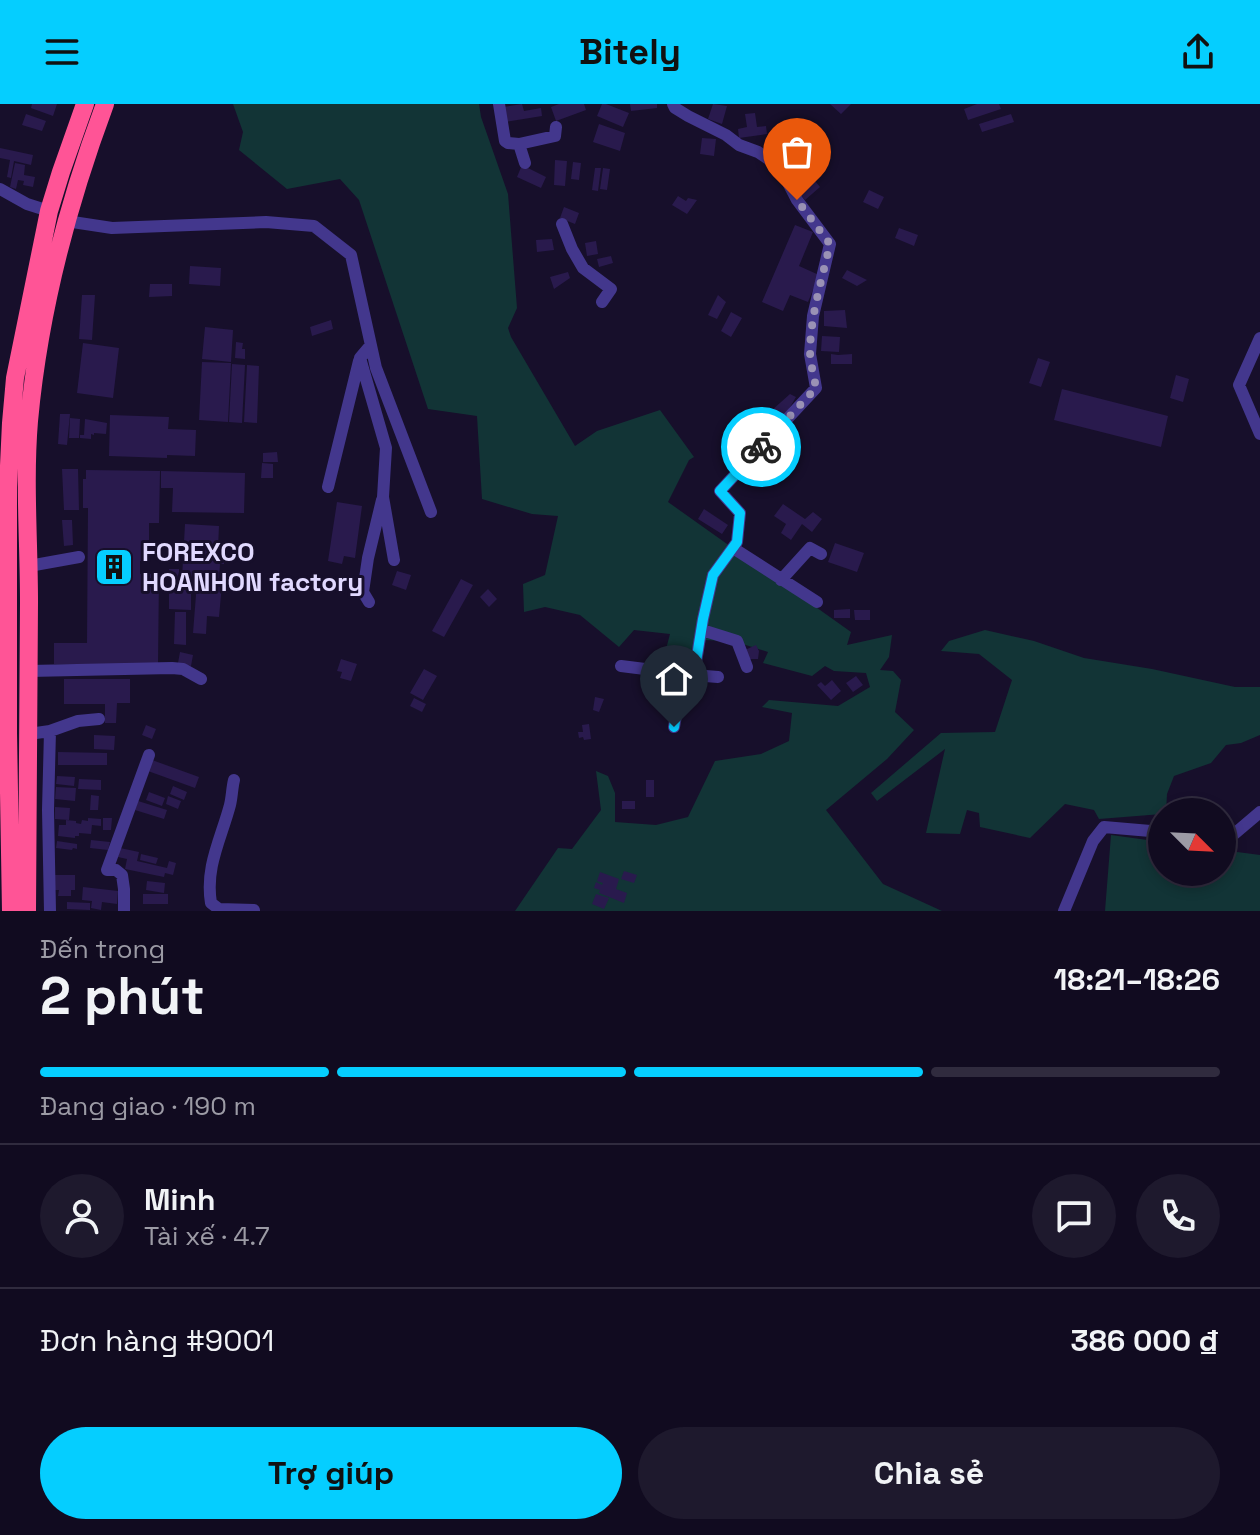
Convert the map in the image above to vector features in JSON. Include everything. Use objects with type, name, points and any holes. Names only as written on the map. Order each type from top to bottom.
[{"type":"highway","points":[[11,911],[8,455],[15,378],[49,211],[85,104]]},
{"type":"highway","points":[[27,911],[29,421],[38,349],[66,221],[105,104]]},
{"type":"street","points":[[499,104],[505,141],[508,143],[519,144],[555,136],[556,127]]},
{"type":"street","points":[[673,104],[739,145],[770,160],[787,178],[797,200],[830,244],[812,329],[810,354],[816,388],[720,491],[740,513],[737,542],[713,575],[693,675],[681,688],[674,727]]},
{"type":"street","points":[[519,144],[525,163]]},
{"type":"street","points":[[787,178],[805,168],[809,157]]},
{"type":"street","points":[[0,189],[27,204],[49,211]]},
{"type":"street","points":[[66,221],[112,228],[266,222],[314,226],[351,255],[376,368],[431,512]]},
{"type":"street","points":[[562,224],[583,268],[611,289],[602,302]]},
{"type":"street","points":[[1260,338],[1239,385],[1260,434]]},
{"type":"street","points":[[328,487],[360,358],[371,345]]},
{"type":"street","points":[[360,358],[386,448],[383,497],[363,592],[369,602]]},
{"type":"street","points":[[383,497],[394,560]]},
{"type":"street","points":[[733,548],[817,602]]},
{"type":"street","points":[[781,580],[810,548],[821,554]]},
{"type":"street","points":[[29,566],[79,557]]},
{"type":"street","points":[[702,630],[737,641],[747,667]]},
{"type":"street","points":[[621,666],[718,677]]},
{"type":"street","points":[[29,671],[172,668],[183,669],[201,679]]},
{"type":"street","points":[[661,698],[693,675]]},
{"type":"street","points":[[29,734],[50,731],[78,721],[99,719]]},
{"type":"street","points":[[50,731],[50,911]]},
{"type":"street","points":[[124,911],[122,875],[116,870],[107,870],[149,755]]},
{"type":"street","points":[[234,780],[230,804],[210,867],[209,891],[211,903],[219,909],[254,910]]},
{"type":"street","points":[[1236,832],[1260,812]]},
{"type":"street","points":[[1064,911],[1093,841],[1104,827],[1148,831]]},
{"type":"green space","points":[[233,104],[479,104],[508,194],[517,308],[508,328],[575,446],[597,431],[660,410],[694,457],[689,460],[668,502],[851,632],[847,645],[892,635],[889,657],[880,670],[893,671],[901,680],[895,712],[914,730],[887,759],[826,810],[883,884],[942,911],[515,911],[558,848],[572,849],[601,810],[596,771],[608,776],[615,793],[615,822],[656,825],[688,817],[715,761],[761,754],[789,741],[792,713],[762,707],[769,700],[838,706],[870,687],[866,673],[834,671],[825,666],[812,676],[763,663],[768,652],[733,641],[701,640],[692,676],[661,668],[670,634],[634,630],[619,647],[580,615],[545,607],[524,612],[523,584],[545,575],[558,516],[532,514],[482,499],[477,416],[428,409],[359,200],[340,179],[287,189],[239,150],[243,132]]},
{"type":"green space","points":[[985,630],[1034,641],[1084,658],[1235,687],[1260,687],[1260,735],[1226,745],[1211,763],[1174,776],[1167,798],[1148,798],[1148,815],[1099,819],[1094,810],[1065,804],[1030,838],[980,827],[979,813],[967,810],[960,834],[926,833],[945,749],[877,801],[871,793],[941,733],[995,732],[1012,680],[979,654],[941,651],[949,641]]},
{"type":"green space","points":[[1111,835],[1148,840],[1148,886],[1236,886],[1236,852],[1260,855],[1260,911],[1105,911]]},
{"type":"building","points":[[32,104],[57,104],[53,116],[31,108]]},
{"type":"building","points":[[522,104],[524,111],[541,108],[542,116],[505,122],[503,107]]},
{"type":"building","points":[[584,104],[586,110],[556,121],[551,107]]},
{"type":"building","points":[[602,104],[629,113],[623,127],[597,116]]},
{"type":"building","points":[[630,104],[657,104],[657,108],[631,111]]},
{"type":"building","points":[[713,104],[727,106],[722,124],[708,119]]},
{"type":"building","points":[[830,104],[851,104],[841,114]]},
{"type":"building","points":[[977,104],[999,104],[1001,109],[968,120],[964,109]]},
{"type":"building","points":[[755,113],[757,127],[766,126],[767,134],[739,138],[738,129],[747,127],[745,114]]},
{"type":"building","points":[[26,114],[46,121],[42,131],[22,125]]},
{"type":"building","points":[[1011,114],[1014,122],[982,132],[979,124]]},
{"type":"building","points":[[599,124],[625,133],[620,151],[593,142]]},
{"type":"building","points":[[789,125],[797,132],[780,153],[772,146]]},
{"type":"building","points":[[702,138],[716,139],[714,156],[700,154]]},
{"type":"building","points":[[0,148],[33,155],[31,165],[14,161],[11,178],[7,177],[10,160],[0,158]]},
{"type":"building","points":[[555,160],[567,161],[565,186],[554,185]]},
{"type":"building","points":[[573,162],[581,163],[579,180],[571,179]]},
{"type":"building","points":[[15,163],[25,165],[24,175],[35,177],[33,187],[23,185],[24,181],[18,180],[16,189],[10,187]]},
{"type":"building","points":[[522,165],[546,177],[541,188],[517,177]]},
{"type":"building","points":[[595,168],[601,168],[598,191],[592,190]]},
{"type":"building","points":[[603,168],[610,169],[607,190],[600,189]]},
{"type":"building","points":[[806,170],[820,187],[805,200],[790,183]]},
{"type":"building","points":[[869,190],[884,197],[878,209],[863,202]]},
{"type":"building","points":[[678,196],[686,201],[688,198],[697,200],[687,214],[672,205]]},
{"type":"building","points":[[564,207],[579,213],[575,224],[560,218]]},
{"type":"building","points":[[795,225],[813,232],[799,266],[819,275],[808,302],[790,295],[783,311],[762,302]]},
{"type":"building","points":[[899,228],[918,235],[914,246],[895,238]]},
{"type":"building","points":[[552,239],[554,250],[537,252],[536,240]]},
{"type":"building","points":[[596,241],[598,254],[587,256],[585,243]]},
{"type":"building","points":[[611,256],[613,263],[599,267],[597,259]]},
{"type":"building","points":[[190,266],[221,268],[220,286],[189,284]]},
{"type":"building","points":[[847,270],[867,280],[857,286],[842,278]]},
{"type":"building","points":[[568,272],[570,278],[554,289],[550,277]]},
{"type":"building","points":[[150,284],[172,284],[172,296],[149,297]]},
{"type":"building","points":[[82,295],[95,295],[92,340],[79,339]]},
{"type":"building","points":[[718,295],[726,302],[717,319],[708,315]]},
{"type":"building","points":[[845,310],[847,328],[824,326],[824,311]]},
{"type":"building","points":[[731,312],[742,318],[731,337],[721,331]]},
{"type":"building","points":[[331,320],[333,329],[312,336],[310,327]]},
{"type":"building","points":[[205,327],[233,330],[231,362],[202,359]]},
{"type":"building","points":[[822,336],[840,337],[839,352],[821,351]]},
{"type":"building","points":[[236,342],[243,343],[245,359],[235,358]]},
{"type":"building","points":[[83,343],[119,348],[113,398],[77,393]]},
{"type":"building","points":[[831,354],[852,354],[852,364],[831,364]]},
{"type":"building","points":[[1038,358],[1050,362],[1041,387],[1029,383]]},
{"type":"building","points":[[202,362],[231,363],[228,422],[199,420]]},
{"type":"building","points":[[232,364],[245,365],[242,423],[229,422]]},
{"type":"building","points":[[247,365],[259,366],[257,423],[244,422]]},
{"type":"building","points":[[1176,375],[1189,379],[1183,402],[1170,398]]},
{"type":"building","points":[[1062,389],[1168,416],[1161,447],[1054,420]]},
{"type":"building","points":[[790,394],[796,397],[774,427],[761,420]]},
{"type":"building","points":[[60,414],[70,414],[67,445],[58,444]]},
{"type":"building","points":[[110,415],[169,417],[168,429],[196,430],[195,456],[109,456]]},
{"type":"building","points":[[70,418],[80,419],[79,438],[69,438]]},
{"type":"building","points":[[85,419],[107,423],[106,434],[94,433],[91,439],[80,438],[84,435]]},
{"type":"building","points":[[277,452],[278,462],[263,462],[263,453]]},
{"type":"building","points":[[262,463],[273,464],[273,478],[261,478]]},
{"type":"building","points":[[62,469],[78,469],[79,510],[64,510]]},
{"type":"building","name":"FOREXCO HOANHON factory","points":[[86,470],[160,471],[159,523],[149,523],[149,560],[140,561],[140,574],[159,574],[158,664],[54,664],[54,643],[87,643],[88,508],[83,508]]},
{"type":"building","points":[[161,471],[245,473],[244,513],[172,512],[173,488],[161,488]]},
{"type":"building","points":[[337,502],[362,506],[355,558],[344,556],[342,564],[328,561]]},
{"type":"building","points":[[783,504],[805,519],[813,512],[822,519],[812,532],[802,524],[791,540],[781,533],[786,524],[774,516]]},
{"type":"building","points":[[704,509],[728,525],[722,534],[698,519]]},
{"type":"building","points":[[62,520],[72,520],[73,545],[64,546]]},
{"type":"building","points":[[185,524],[219,526],[218,548],[225,549],[219,580],[182,578]]},
{"type":"building","points":[[835,543],[864,553],[857,572],[828,562]]},
{"type":"building","points":[[169,569],[179,569],[179,583],[191,584],[191,610],[169,609]]},
{"type":"building","points":[[397,571],[411,575],[406,590],[392,585]]},
{"type":"building","points":[[461,579],[473,585],[444,637],[432,631]]},
{"type":"building","points":[[197,582],[222,584],[219,617],[207,616],[206,634],[193,633]]},
{"type":"building","points":[[488,589],[497,599],[489,607],[480,597]]},
{"type":"building","points":[[850,609],[850,618],[834,618],[834,610]]},
{"type":"building","points":[[854,610],[870,610],[870,620],[855,620]]},
{"type":"building","points":[[175,612],[186,612],[186,645],[174,644]]},
{"type":"building","points":[[756,645],[758,659],[749,659],[745,650]]},
{"type":"building","points":[[180,652],[193,655],[191,666],[178,663]]},
{"type":"building","points":[[341,659],[357,664],[351,681],[340,678],[342,672],[337,671]]},
{"type":"building","points":[[424,669],[437,676],[423,700],[410,693]]},
{"type":"building","points":[[856,676],[863,685],[853,692],[846,683]]},
{"type":"building","points":[[64,679],[130,679],[130,703],[117,703],[116,723],[105,723],[105,704],[64,704]]},
{"type":"building","points":[[832,680],[841,691],[831,700],[817,685],[821,682],[825,686]]},
{"type":"building","points":[[595,697],[604,699],[599,712],[593,710]]},
{"type":"building","points":[[414,698],[426,704],[422,712],[410,706]]},
{"type":"building","points":[[589,724],[591,739],[579,738],[578,732],[583,732],[582,725]]},
{"type":"building","points":[[146,725],[156,729],[152,739],[142,735]]},
{"type":"building","points":[[94,735],[115,736],[114,750],[94,749]]},
{"type":"building","points":[[58,752],[107,753],[107,765],[58,765]]},
{"type":"building","points":[[152,760],[199,777],[195,788],[148,771]]},
{"type":"building","points":[[57,776],[75,777],[74,786],[56,784]]},
{"type":"building","points":[[79,779],[101,780],[101,790],[78,789]]},
{"type":"building","points":[[646,780],[654,780],[654,797],[646,797]]},
{"type":"building","points":[[173,786],[187,792],[184,800],[170,794]]},
{"type":"building","points":[[56,787],[76,788],[75,801],[55,799]]},
{"type":"building","points":[[149,792],[165,798],[162,806],[146,800]]},
{"type":"building","points":[[91,795],[99,796],[98,810],[90,810]]},
{"type":"building","points":[[168,796],[181,801],[178,809],[166,804]]},
{"type":"building","points":[[138,801],[167,810],[164,819],[135,810]]},
{"type":"building","points":[[622,801],[635,801],[635,809],[622,809]]},
{"type":"building","points":[[55,807],[70,808],[69,820],[55,819]]},
{"type":"building","points":[[88,818],[101,819],[101,826],[92,825],[91,834],[79,833],[75,838],[58,836],[59,825],[66,825],[66,820],[81,824]]},
{"type":"building","points":[[103,818],[112,818],[111,830],[103,830]]},
{"type":"building","points":[[91,840],[110,842],[108,850],[90,848]]},
{"type":"building","points":[[57,841],[77,844],[77,849],[56,848]]},
{"type":"building","points":[[120,848],[139,852],[137,861],[167,868],[169,861],[176,863],[173,875],[165,873],[164,877],[125,869],[127,859],[118,857]]},
{"type":"building","points":[[141,854],[158,858],[156,864],[140,860]]},
{"type":"building","points":[[624,871],[637,875],[634,883],[621,879]]},
{"type":"building","points":[[600,872],[619,879],[616,889],[627,893],[624,903],[594,888],[596,882],[603,883],[597,881]]},
{"type":"building","points":[[54,875],[75,875],[75,890],[71,890],[71,896],[58,896]]},
{"type":"building","points":[[147,881],[165,883],[164,893],[146,890]]},
{"type":"building","points":[[83,887],[118,891],[117,904],[102,902],[101,910],[91,908],[92,901],[82,900]]},
{"type":"building","points":[[143,894],[168,894],[168,904],[143,904]]},
{"type":"building","points":[[596,894],[609,898],[604,909],[592,904]]},
{"type":"building","points":[[67,902],[90,903],[90,910],[67,909]]},
{"type":"way so far","points":[[761,447],[816,388],[810,354],[811,335],[830,244],[797,200]]},
{"type":"place","name":"FOREXCO HOANHON factory","points":[[114,567]]},
{"type":"route","points":[[674,727],[681,688],[693,675],[713,575],[737,542],[740,513],[720,491],[761,447]]}]
